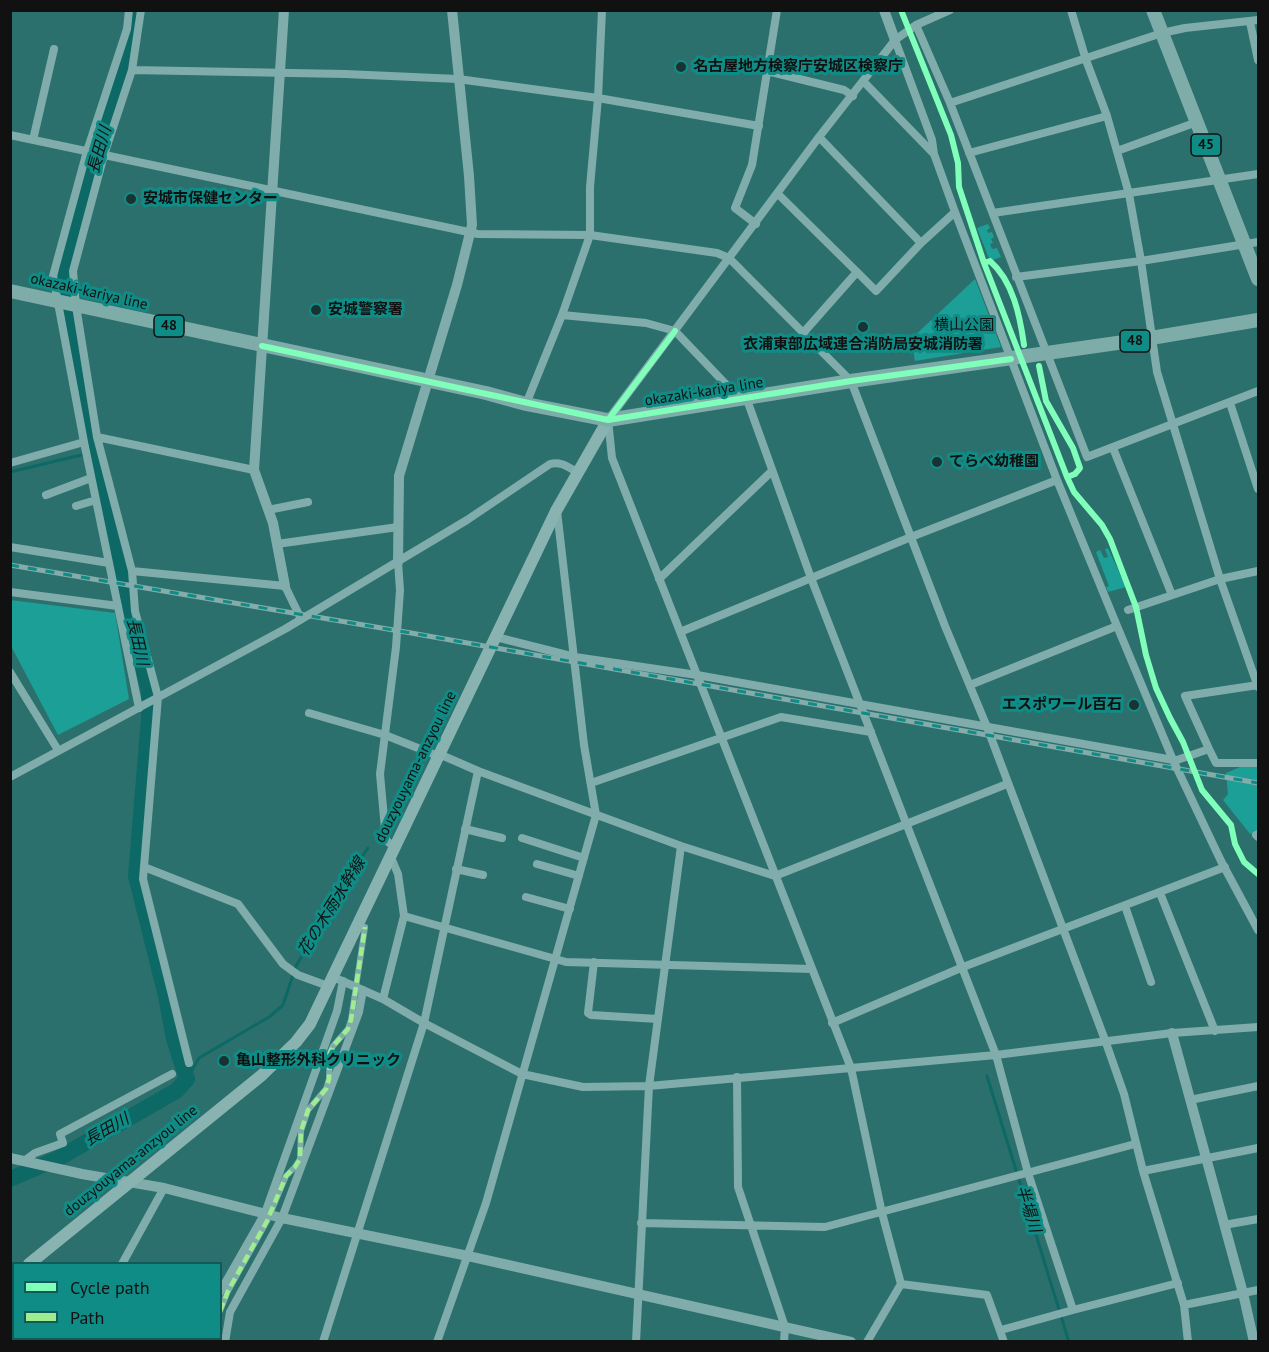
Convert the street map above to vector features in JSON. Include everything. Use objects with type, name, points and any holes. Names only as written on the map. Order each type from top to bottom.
[{"type":"main road","name":"45","points":[[1153,10],[1258,279]]},
{"type":"main road","name":"okazaki-kariya line","points":[[10,291],[608,420],[1258,320]]},
{"type":"main road","name":"douzyouyama-anzyou line","points":[[30,1262],[262,1075],[296,1042],[310,1024],[335,981],[392,851],[556,511],[608,420]]},
{"type":"street","points":[[129,10],[127,29],[95,153],[73,271],[76,306],[96,437],[132,571],[135,612],[156,699],[143,879],[189,1063]]},
{"type":"street","points":[[141,10],[132,70],[95,153],[53,276],[91,478],[141,707]]},
{"type":"street","points":[[284,10],[254,470],[268,510],[285,586],[301,619]]},
{"type":"street","points":[[383,999],[404,916],[398,874],[392,851],[386,840],[380,774],[396,647],[400,590],[399,476],[457,285],[470,233],[471,202],[452,10]]},
{"type":"street","points":[[526,404],[562,315],[590,235],[590,187],[598,98],[602,10]]},
{"type":"street","points":[[756,225],[735,208],[752,165],[777,10]]},
{"type":"street","points":[[884,10],[932,140],[934,154],[955,212],[1057,480],[1173,760],[1258,930]]},
{"type":"street","points":[[867,1341],[901,1284],[882,1212],[851,1068],[831,1023],[812,969],[612,458],[608,420],[756,225],[819,137],[895,40],[916,24],[950,10]]},
{"type":"street","points":[[1071,10],[1086,60],[1107,116],[1129,195],[1157,372],[1220,579],[1258,686],[1185,696],[1216,763],[1258,762]]},
{"type":"street","points":[[950,103],[1086,60],[1162,33],[1185,28],[1254,21],[1258,60]]},
{"type":"street","points":[[916,24],[950,103],[1087,457],[1258,391]]},
{"type":"street","points":[[33,140],[54,49]]},
{"type":"street","points":[[132,70],[458,79],[598,98],[759,126]]},
{"type":"street","points":[[767,72],[844,90],[853,96]]},
{"type":"street","points":[[864,82],[934,154]]},
{"type":"street","points":[[969,153],[1107,116]]},
{"type":"street","points":[[1117,152],[1197,122]]},
{"type":"street","points":[[10,135],[274,189],[470,233],[518,236],[590,235],[717,253],[729,258],[804,332],[851,381],[1064,929],[1124,1094],[1135,1144],[1184,1305],[1188,1341]]},
{"type":"street","points":[[819,137],[921,243]]},
{"type":"street","points":[[993,213],[1129,195],[1258,174]]},
{"type":"street","points":[[778,194],[876,291],[921,243],[955,212]]},
{"type":"street","points":[[1016,277],[1141,261],[1258,242]]},
{"type":"street","points":[[804,332],[857,272]]},
{"type":"street","points":[[562,315],[646,323],[675,331],[743,398],[996,1055],[1028,1173],[1073,1310]]},
{"type":"street","points":[[1230,403],[1258,489]]},
{"type":"street","points":[[96,437],[254,470]]},
{"type":"street","points":[[10,463],[84,442]]},
{"type":"street","points":[[1113,448],[1172,595]]},
{"type":"street","points":[[10,777],[301,619],[467,520],[550,464],[556,462],[577,472]]},
{"type":"street","points":[[659,579],[772,471]]},
{"type":"street","points":[[46,495],[91,478]]},
{"type":"street","points":[[680,632],[1057,480]]},
{"type":"street","points":[[76,506],[96,500]]},
{"type":"street","points":[[268,510],[308,502]]},
{"type":"street","points":[[437,1341],[486,1203],[596,815],[575,673],[575,657],[556,511]]},
{"type":"street","points":[[277,544],[398,527]]},
{"type":"street","points":[[10,546],[109,564]]},
{"type":"street","points":[[132,571],[285,586]]},
{"type":"street","points":[[1128,610],[1220,579],[1258,571]]},
{"type":"street","points":[[10,592],[118,606]]},
{"type":"street","points":[[970,685],[1117,626]]},
{"type":"street","points":[[496,637],[575,657],[697,675],[1173,760],[1209,749]]},
{"type":"street","points":[[10,672],[58,750]]},
{"type":"street","points":[[309,713],[385,735],[681,846],[775,876],[1007,784]]},
{"type":"street","points":[[591,783],[781,717],[871,732]]},
{"type":"street","points":[[323,1341],[424,1023],[478,771]]},
{"type":"street","points":[[465,829],[502,838]]},
{"type":"street","points":[[522,838],[584,858]]},
{"type":"street","points":[[636,1341],[649,1086],[681,846]]},
{"type":"street","points":[[537,864],[579,876]]},
{"type":"street","points":[[144,867],[238,904],[283,964],[294,972],[335,981],[383,999],[522,1074],[583,1087],[649,1086],[996,1055],[1106,1040],[1258,1027]]},
{"type":"street","points":[[831,1023],[963,967],[1225,867]]},
{"type":"street","points":[[456,869],[483,875]]},
{"type":"street","points":[[1160,893],[1215,1031]]},
{"type":"street","points":[[526,897],[570,909]]},
{"type":"street","points":[[1125,906],[1151,982]]},
{"type":"street","points":[[404,916],[555,959],[812,969]]},
{"type":"street","points":[[225,1341],[230,1312],[282,1218],[360,1012],[359,989],[365,927]]},
{"type":"street","points":[[594,962],[588,1013],[658,1019]]},
{"type":"street","points":[[222,1289],[267,1214],[337,1011],[335,981]]},
{"type":"street","points":[[222,1306],[286,1176],[296,1167],[300,1159],[301,1131],[308,1110],[326,1089],[329,1079],[330,1053],[348,1029],[359,989]]},
{"type":"street","points":[[1172,1033],[1254,1341]]},
{"type":"street","points":[[24,1161],[35,1153],[63,1143],[60,1134],[172,1074]]},
{"type":"street","points":[[737,1077],[738,1187],[785,1327],[784,1341]]},
{"type":"street","points":[[1190,1100],[1258,1086]]},
{"type":"street","points":[[641,1223],[825,1227],[1135,1144]]},
{"type":"street","points":[[1143,1171],[1258,1148]]},
{"type":"street","points":[[10,1158],[82,1174],[164,1188],[282,1218],[468,1256],[851,1341]]},
{"type":"street","points":[[123,1262],[164,1188]]},
{"type":"street","points":[[1224,1225],[1258,1219]]},
{"type":"street","points":[[901,1284],[987,1295],[1004,1341]]},
{"type":"street","points":[[1001,1330],[1178,1284]]},
{"type":"street","points":[[1184,1305],[1258,1290]]},
{"type":"green space","points":[[988,224],[990,228],[987,230],[988,233],[992,232],[994,237],[991,239],[993,243],[990,244],[992,249],[997,248],[1001,257],[990,261],[977,228]]},
{"type":"green space","name":"横山公園","points":[[975,279],[1001,347],[915,361],[911,339]]},
{"type":"green space","points":[[1108,548],[1126,587],[1108,592],[1106,587],[1109,586],[1096,552],[1100,550],[1104,558],[1108,557],[1105,549]]},
{"type":"green space","points":[[10,600],[115,613],[129,699],[58,735],[11,646]]},
{"type":"green space","points":[[1240,767],[1258,767],[1258,832],[1250,834],[1223,800],[1228,794],[1226,773]]},
{"type":"waterway","name":"長田川","points":[[10,1179],[57,1159],[176,1091],[187,1079],[174,1039],[166,996],[136,876],[149,718],[149,691],[134,634],[125,582],[94,452],[65,288],[67,265],[93,164],[134,32],[136,10]]},
{"type":"waterway","points":[[10,472],[94,452]]},
{"type":"waterway","name":"花の木雨水幹線","points":[[187,1079],[199,1058],[269,1017],[283,1005],[296,966],[368,848]]},
{"type":"waterway","name":"半場川","points":[[987,1076],[1069,1342]]},
{"type":"railway","points":[[10,565],[411,633],[1258,783]]},
{"type":"marked path","points":[[222,1306],[267,1221],[286,1176],[300,1159],[301,1131],[308,1110],[326,1089],[329,1079],[330,1053],[348,1029],[351,1020],[365,927]]},
{"type":"cycle path","points":[[901,10],[951,135],[958,163],[959,187],[984,263],[990,261],[998,269],[1010,289],[1018,311],[1024,345]]},
{"type":"cycle path","points":[[984,263],[1067,477]]},
{"type":"cycle path","points":[[608,420],[675,331]]},
{"type":"cycle path","points":[[262,346],[608,420],[851,381],[1011,359]]},
{"type":"cycle path","points":[[1039,366],[1046,401],[1073,448],[1080,468],[1075,474],[1067,477],[1074,492],[1102,525],[1110,539],[1136,607],[1156,688],[1183,742],[1202,790],[1231,825],[1235,844],[1244,862],[1258,874]]},
{"type":"place","name":"名古屋地方検察庁安城区検察庁","points":[[681,67]]},
{"type":"place","name":"安城市保健センター","points":[[131,199]]},
{"type":"place","name":"安城警察署","points":[[316,310]]},
{"type":"place","name":"衣浦東部広域連合消防局安城消防署","points":[[863,327]]},
{"type":"place","name":"てらべ幼稚園","points":[[937,462]]},
{"type":"place","name":"エスポワール百石","points":[[1134,705]]},
{"type":"place","name":"亀山整形外科クリニック","points":[[224,1061]]}]
